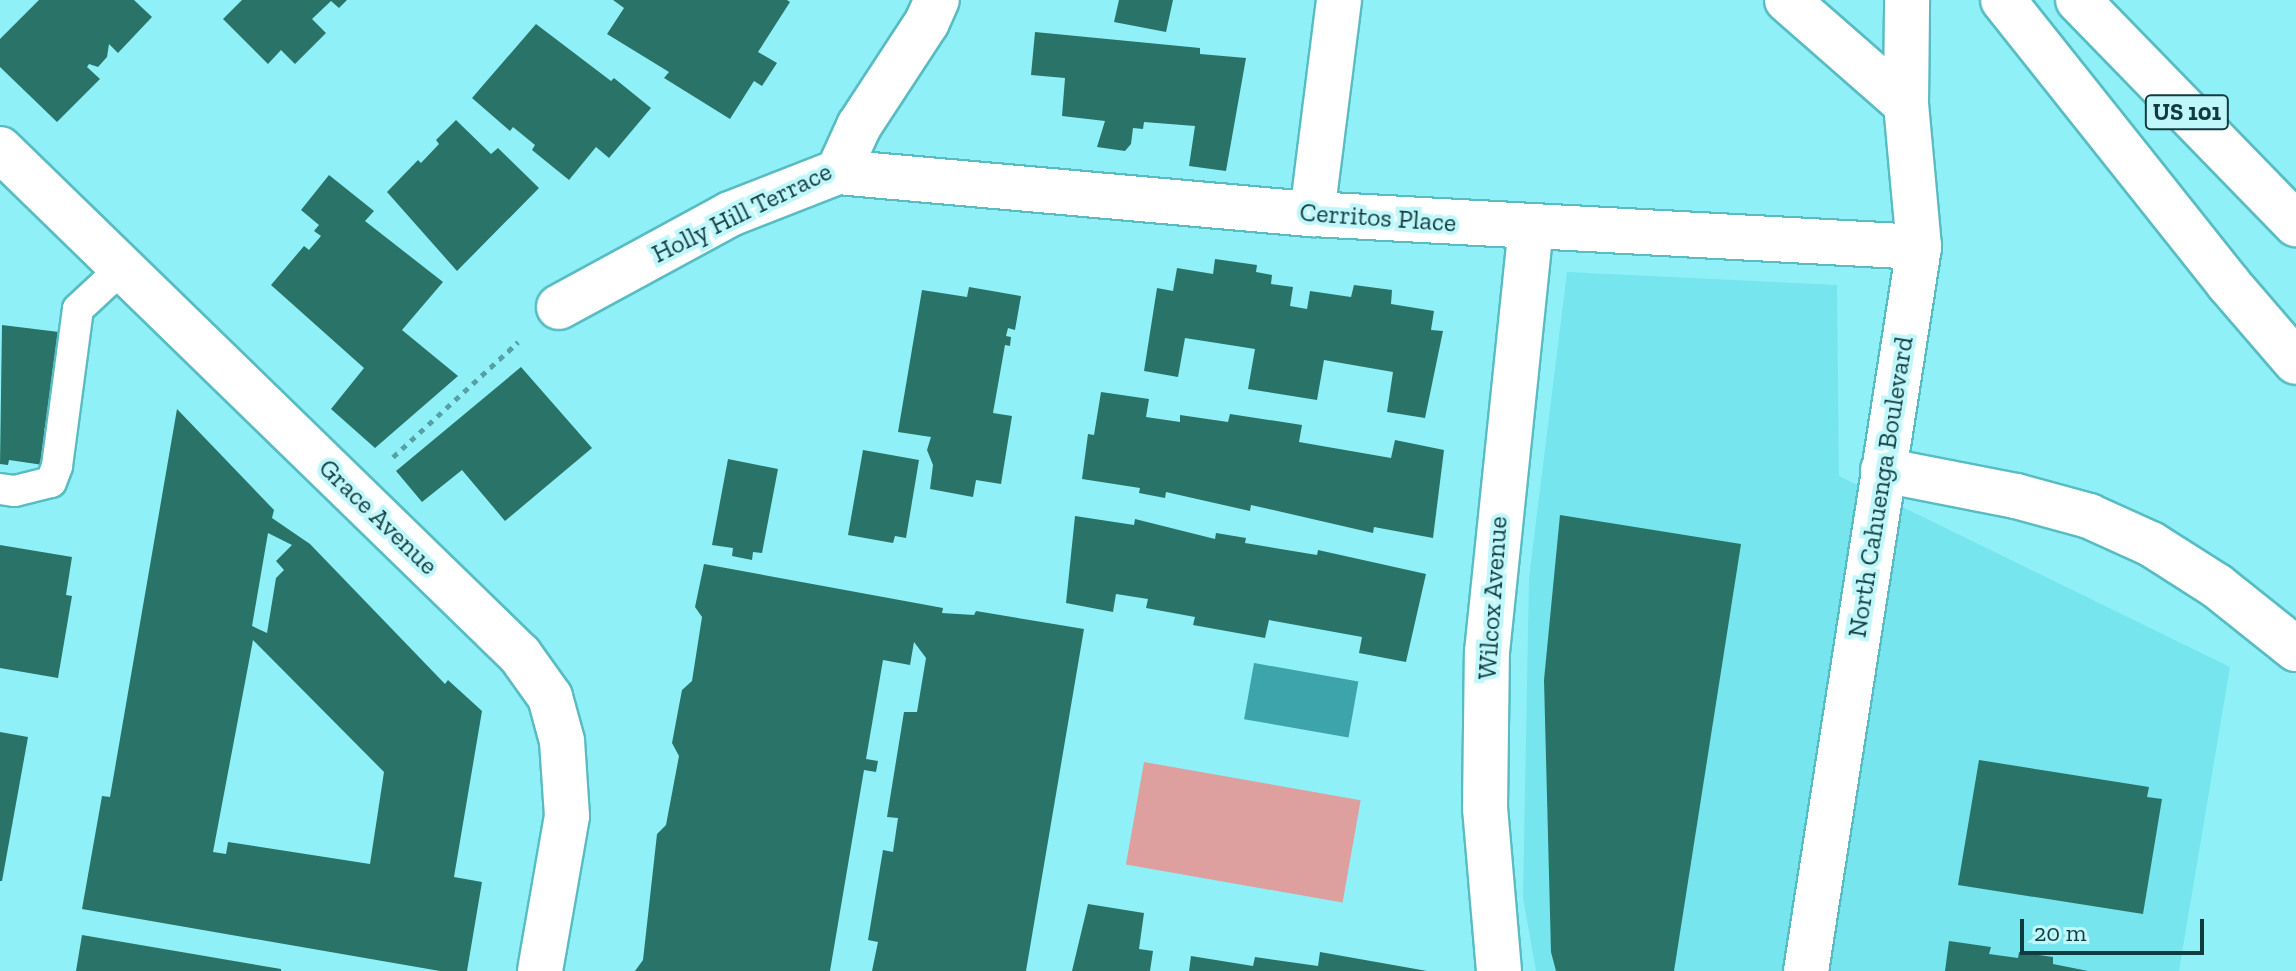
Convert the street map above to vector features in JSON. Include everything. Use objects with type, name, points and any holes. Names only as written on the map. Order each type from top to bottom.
[{"type":"main road","name":"Holly Hill Terrace","points":[[559,307],[730,214],[838,172],[859,126],[927,22],[937,0]]},
{"type":"main road","points":[[1312,214],[1339,0]]},
{"type":"main road","points":[[1787,0],[1906,104]]},
{"type":"main road","name":"North Cahuenga Boulevard","points":[[1806,971],[1919,247],[1906,104],[1907,0]]},
{"type":"main road","points":[[2003,0],[2060,75],[2296,362]]},
{"type":"main road","name":"US 101","points":[[2078,0],[2296,224]]},
{"type":"main road","name":"Grace Avenue","points":[[0,149],[520,655],[550,697],[562,741],[567,816],[540,971]]},
{"type":"main road","name":"Cerritos Place","points":[[838,172],[1312,214],[1919,247]]},
{"type":"main road","name":"Wilcox Avenue","points":[[1499,971],[1485,809],[1487,652],[1531,227]]},
{"type":"main road","points":[[1883,470],[2016,496],[2089,516],[2151,544],[2217,586],[2296,649]]},
{"type":"lane","points":[[0,489],[15,491],[51,482],[57,466],[78,309],[123,267]]},
{"type":"path","points":[[386,463],[502,356]]},
{"type":"shaded area","points":[[1567,272],[1837,285],[1839,476],[2230,667],[2179,971],[1536,971],[1523,898],[1529,578]]},
{"type":"shaded area","points":[[1254,663],[1358,681],[1348,738],[1244,719]]},
{"type":"shaded area","points":[[1144,762],[1361,800],[1343,903],[1126,864]]},
{"type":"building","points":[[39,0],[134,0],[152,17],[118,53],[109,44],[107,57],[98,67],[89,64],[87,67],[100,79],[57,122],[0,67],[0,39]]},
{"type":"building","points":[[242,0],[347,0],[339,8],[331,1],[312,19],[326,33],[295,64],[281,50],[268,64],[223,19]]},
{"type":"building","points":[[613,0],[790,2],[758,52],[777,63],[762,86],[754,81],[730,119],[664,78],[669,72],[607,34],[624,8]]},
{"type":"building","points":[[1119,0],[1173,0],[1166,32],[1114,22]]},
{"type":"building","points":[[536,24],[611,81],[614,78],[651,108],[609,158],[596,147],[569,180],[532,150],[535,145],[513,127],[510,131],[472,98]]},
{"type":"building","points":[[1035,32],[1200,48],[1200,54],[1246,58],[1226,171],[1189,166],[1195,126],[1144,122],[1143,129],[1133,128],[1131,144],[1125,151],[1097,147],[1105,121],[1062,116],[1065,78],[1031,75]]},
{"type":"building","points":[[456,120],[491,154],[498,148],[539,188],[457,271],[387,192],[418,160],[421,163],[439,144],[436,140]]},
{"type":"building","points":[[329,175],[374,211],[365,221],[443,282],[402,330],[458,376],[375,448],[331,409],[364,368],[271,285],[304,246],[309,250],[321,236],[314,231],[319,225],[301,210]]},
{"type":"building","points":[[1215,259],[1257,265],[1256,272],[1272,275],[1271,284],[1293,287],[1290,306],[1307,309],[1310,291],[1351,297],[1354,285],[1392,290],[1391,304],[1434,311],[1431,330],[1443,331],[1425,418],[1387,412],[1393,372],[1324,360],[1317,400],[1248,389],[1255,349],[1185,338],[1178,377],[1144,371],[1157,288],[1173,291],[1177,268],[1213,274]]},
{"type":"building","points":[[969,287],[1021,296],[1015,330],[1008,328],[1006,336],[1011,337],[1010,346],[1005,345],[993,413],[1012,416],[1001,484],[976,480],[973,497],[930,489],[933,465],[927,450],[931,437],[898,432],[922,290],[967,297]]},
{"type":"building","points":[[2,325],[59,332],[52,388],[57,388],[53,420],[47,419],[44,431],[54,433],[50,466],[9,460],[8,465],[0,464]]},
{"type":"building","points":[[521,367],[592,448],[505,521],[462,470],[422,502],[396,471]]},
{"type":"building","points":[[1101,392],[1149,399],[1146,417],[1180,422],[1180,415],[1228,422],[1230,414],[1302,425],[1299,442],[1391,458],[1395,440],[1444,450],[1433,538],[1374,527],[1373,533],[1251,505],[1250,511],[1166,492],[1165,498],[1139,493],[1140,488],[1082,479],[1088,434],[1094,435]]},
{"type":"building","points":[[177,409],[274,510],[272,518],[310,544],[445,684],[448,680],[482,711],[454,877],[482,882],[467,971],[440,971],[82,909],[102,796],[110,797]],"holes":[[[268,533],[292,545],[276,561],[284,570],[276,578],[267,633],[252,626]],[[253,640],[384,772],[370,864],[228,842],[226,854],[213,852]]]},
{"type":"building","points":[[863,450],[919,460],[906,538],[895,536],[893,543],[848,535]]},
{"type":"building","points":[[728,459],[778,469],[762,553],[753,552],[752,560],[732,556],[733,548],[712,545]]},
{"type":"building","points":[[1560,515],[1741,544],[1674,971],[1556,971],[1551,952],[1544,680]]},
{"type":"building","points":[[1075,516],[1134,525],[1135,519],[1215,539],[1216,533],[1246,538],[1245,543],[1317,555],[1318,550],[1426,574],[1406,662],[1359,653],[1362,637],[1269,620],[1265,638],[1193,625],[1195,617],[1146,608],[1148,599],[1116,594],[1113,612],[1066,603]]},
{"type":"building","points":[[0,545],[72,557],[66,595],[72,596],[58,678],[0,668]]},
{"type":"building","points":[[704,564],[943,608],[942,613],[974,615],[976,611],[1084,629],[1026,971],[872,971],[878,942],[868,940],[883,850],[893,852],[898,818],[887,817],[904,712],[917,712],[926,658],[914,642],[910,665],[883,660],[866,759],[878,761],[876,772],[864,770],[830,971],[635,971],[643,960],[657,834],[666,825],[679,756],[672,743],[682,690],[692,681],[702,617],[695,607]]},
{"type":"building","points":[[0,732],[28,737],[2,881],[0,881]]},
{"type":"building","points":[[1979,760],[2149,787],[2147,797],[2162,799],[2143,914],[1958,885]]},
{"type":"building","points":[[1088,904],[1144,913],[1139,949],[1153,951],[1150,971],[1072,971]]},
{"type":"building","points":[[82,935],[281,969],[281,971],[76,971]]},
{"type":"building","points":[[1949,941],[1991,947],[1989,954],[2018,958],[2019,952],[2053,957],[2053,964],[2088,971],[1945,971]]},
{"type":"building","points":[[1320,952],[1427,971],[1189,971],[1191,956],[1253,966],[1255,957],[1318,966]]}]
